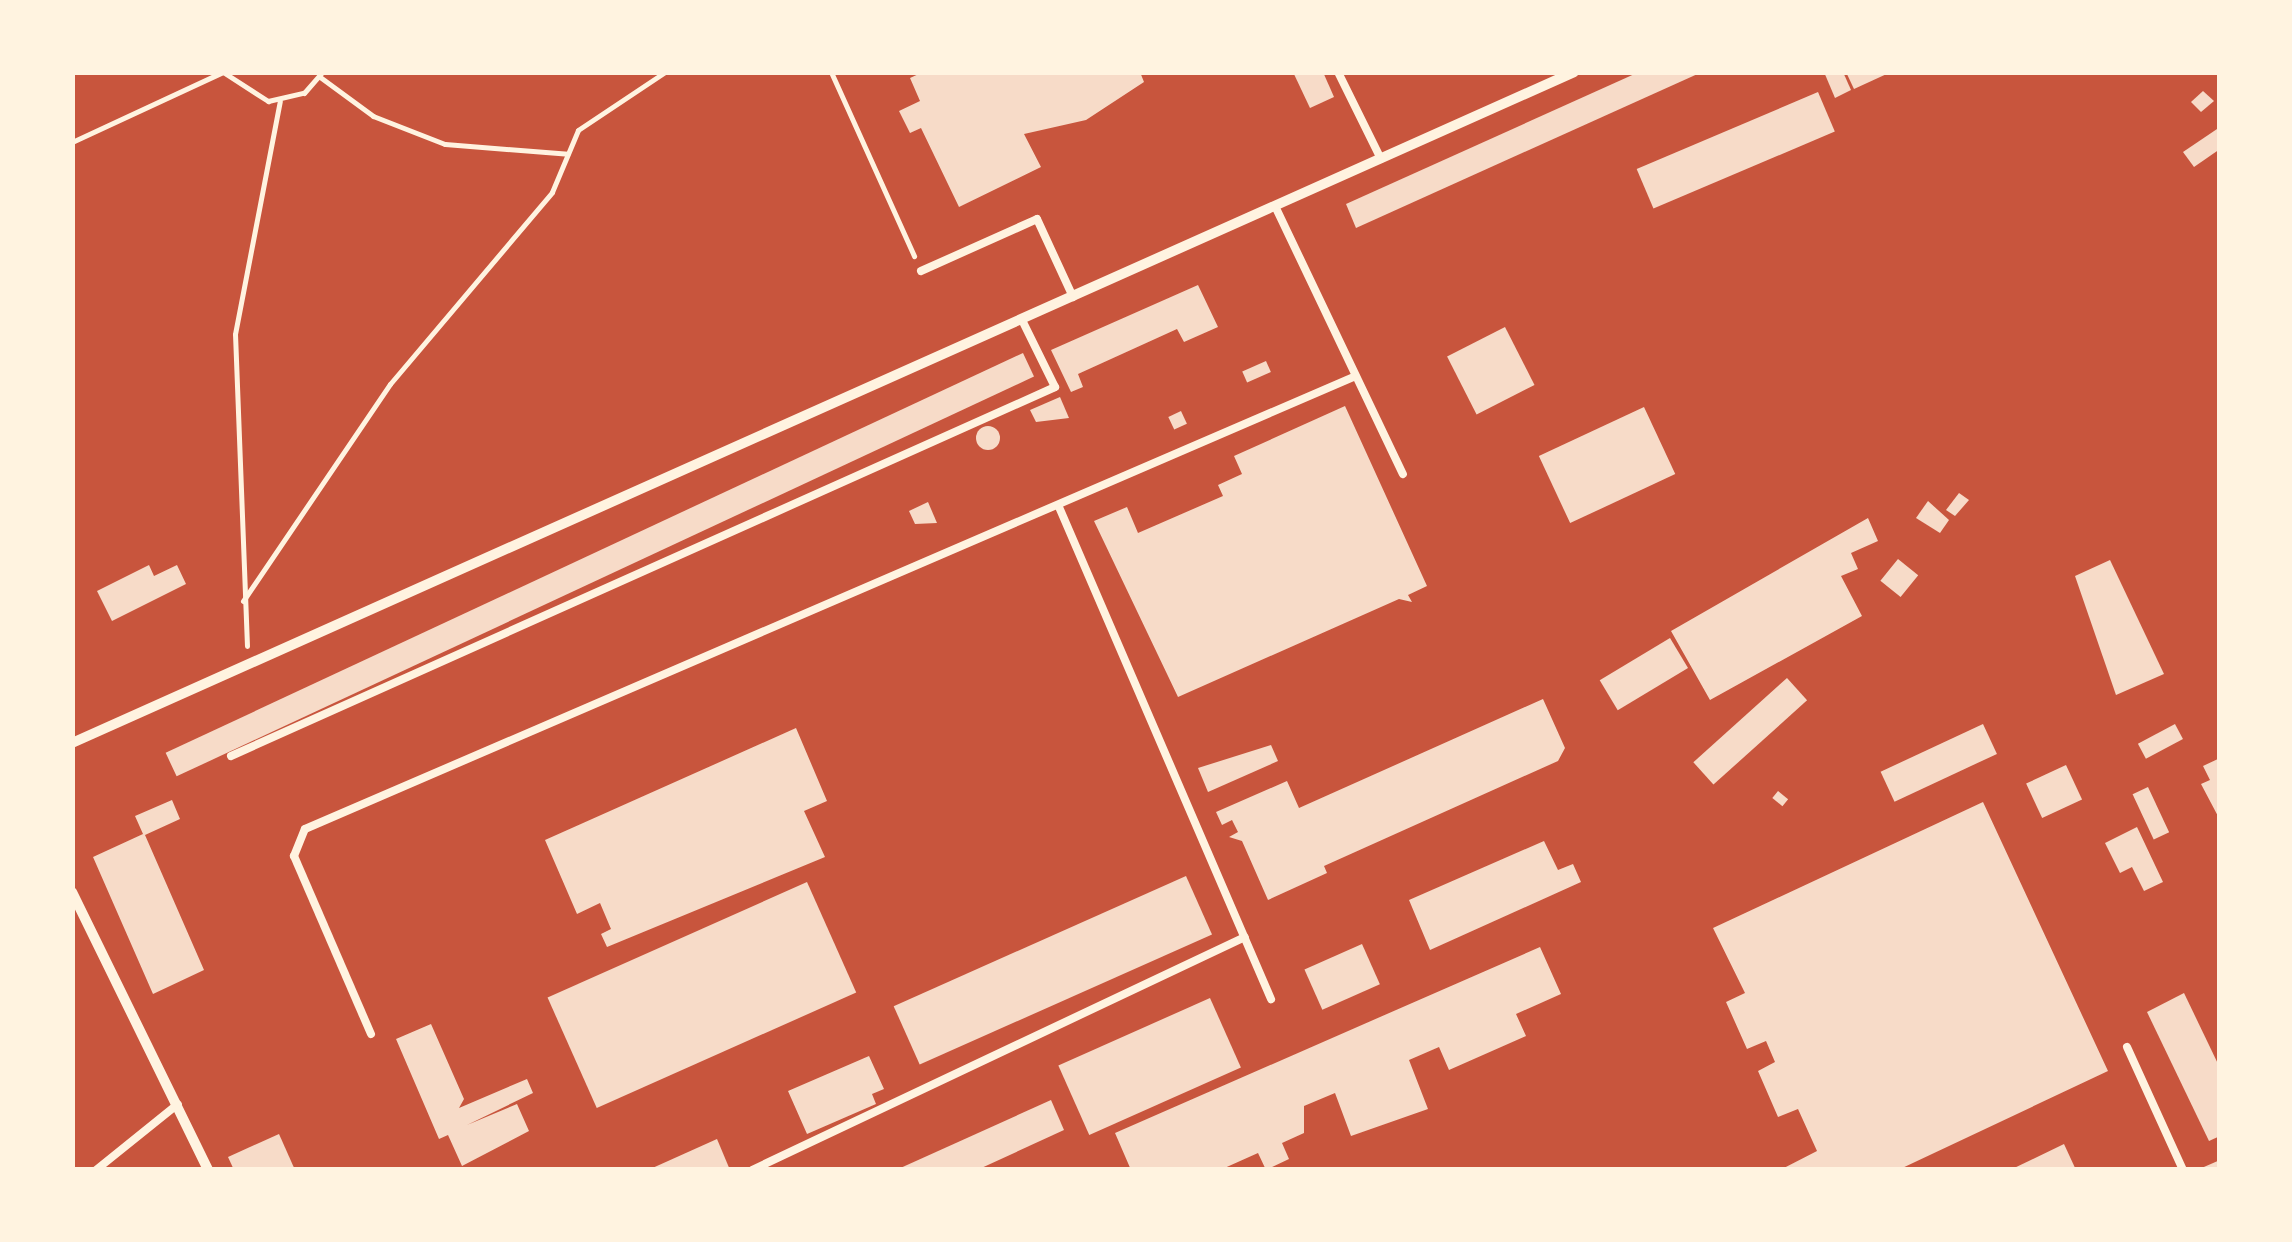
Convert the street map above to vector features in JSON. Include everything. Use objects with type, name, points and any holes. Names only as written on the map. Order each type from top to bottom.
[{"type":"street","points":[[72,743],[1574,72]]},
{"type":"street","points":[[72,892],[208,1170]]},
{"type":"lane","points":[[1338,72],[1380,159]]},
{"type":"lane","points":[[1275,206],[1403,474]]},
{"type":"lane","points":[[921,272],[1037,219],[1073,297]]},
{"type":"lane","points":[[231,756],[1055,388],[1022,320]]},
{"type":"lane","points":[[371,1034],[294,856],[305,830],[1059,508],[1356,376]]},
{"type":"lane","points":[[1059,508],[1272,999]]},
{"type":"lane","points":[[752,1170],[1245,937]]},
{"type":"lane","points":[[2128,1047],[2183,1170]]},
{"type":"lane","points":[[96,1170],[178,1104]]},
{"type":"path","points":[[72,142],[223,72],[250,97],[280,100],[321,75],[373,116],[446,144],[568,154]]},
{"type":"path","points":[[243,601],[390,384],[552,192],[578,130],[666,72]]},
{"type":"path","points":[[831,72],[921,272]]},
{"type":"path","points":[[249,664],[243,601],[234,334],[280,100]]},
{"type":"building","points":[[923,72],[1140,72],[1144,82],[1086,120],[1024,134],[1041,167],[959,207],[921,128],[910,133],[899,111],[920,101],[910,78]]},
{"type":"building","points":[[1293,72],[1323,72],[1334,97],[1310,108]]},
{"type":"building","points":[[1639,72],[1702,72],[1356,228],[1346,204]]},
{"type":"building","points":[[1824,72],[1843,72],[1851,90],[1835,98]]},
{"type":"building","points":[[1846,72],[1891,72],[1854,89]]},
{"type":"building","points":[[2203,91],[2214,101],[2201,112],[2191,102]]},
{"type":"building","points":[[1818,92],[1835,132],[1653,209],[1637,169]]},
{"type":"building","points":[[2220,127],[2220,149],[2194,167],[2183,152]]},
{"type":"building","points":[[1198,285],[1218,327],[1184,342],[1177,329],[1078,374],[1083,387],[1071,392],[1051,350]]},
{"type":"building","points":[[1505,327],[1535,385],[1477,414],[1447,357]]},
{"type":"building","points":[[1023,353],[1034,377],[177,776],[166,753]]},
{"type":"building","points":[[1266,361],[1271,372],[1247,383],[1242,372]]},
{"type":"building","points":[[1060,397],[1069,418],[1036,422],[1030,410]]},
{"type":"building","points":[[1345,406],[1427,586],[1408,595],[1412,602],[1399,599],[1178,697],[1094,521],[1127,507],[1138,533],[1223,496],[1218,485],[1242,474],[1234,456]]},
{"type":"building","points":[[1644,407],[1675,474],[1570,523],[1539,456]]},
{"type":"building","points":[[1181,411],[1187,424],[1174,430],[1168,417]]},
{"type":"building","points":[[988,426],[997,429],[997,447],[988,450],[979,447],[976,438],[979,429]]},
{"type":"building","points":[[1959,493],[1969,500],[1955,516],[1946,510]]},
{"type":"building","points":[[1928,501],[1949,520],[1940,533],[1916,518]]},
{"type":"building","points":[[928,502],[937,523],[915,524],[909,511]]},
{"type":"building","points":[[1868,518],[1878,541],[1851,553],[1858,569],[1841,576],[1862,616],[1710,700],[1671,631]]},
{"type":"building","points":[[1898,559],[1918,575],[1901,597],[1880,581]]},
{"type":"building","points":[[2110,560],[2164,674],[2116,695],[2075,576]]},
{"type":"building","points":[[149,565],[154,576],[177,565],[186,584],[112,621],[97,591]]},
{"type":"building","points":[[1670,638],[1688,668],[1618,710],[1600,680]]},
{"type":"building","points":[[1787,678],[1807,700],[1713,785],[1693,762]]},
{"type":"building","points":[[1543,699],[1565,748],[1558,761],[1324,866],[1327,873],[1268,900],[1242,841],[1229,837],[1238,832],[1232,820],[1222,825],[1216,812],[1287,781],[1299,808]]},
{"type":"building","points":[[1983,724],[1997,754],[1895,802],[1881,772]]},
{"type":"building","points":[[2175,724],[2183,739],[2146,759],[2138,744]]},
{"type":"building","points":[[796,728],[827,801],[804,811],[825,857],[607,947],[601,934],[611,929],[600,903],[577,914],[545,840]]},
{"type":"building","points":[[1271,745],[1278,761],[1208,792],[1198,768]]},
{"type":"building","points":[[2220,758],[2220,820],[2201,784],[2210,780],[2203,766]]},
{"type":"building","points":[[2066,765],[2082,799],[2042,818],[2026,784]]},
{"type":"building","points":[[2148,787],[2169,832],[2154,839],[2133,794]]},
{"type":"building","points":[[1778,791],[1788,799],[1782,806],[1772,798]]},
{"type":"building","points":[[172,800],[180,819],[145,835],[204,970],[153,994],[93,857],[143,834],[135,816]]},
{"type":"building","points":[[1983,802],[2108,1071],[1898,1170],[1780,1170],[1817,1151],[1798,1109],[1778,1117],[1758,1071],[1775,1062],[1766,1041],[1747,1049],[1726,1002],[1745,993],[1713,928]]},
{"type":"building","points":[[2137,827],[2163,882],[2144,891],[2132,867],[2120,873],[2105,843]]},
{"type":"building","points":[[1544,841],[1558,870],[1573,864],[1581,882],[1430,950],[1409,900]]},
{"type":"building","points":[[1186,876],[1212,934],[920,1065],[894,1006]]},
{"type":"building","points":[[807,882],[856,993],[597,1108],[548,998]]},
{"type":"building","points":[[1362,944],[1380,984],[1322,1010],[1304,970]]},
{"type":"building","points":[[1540,947],[1561,994],[1516,1014],[1526,1036],[1449,1070],[1439,1047],[1409,1060],[1428,1109],[1351,1136],[1335,1093],[1304,1106],[1304,1133],[1282,1143],[1289,1159],[1266,1170],[1258,1153],[1220,1170],[1131,1170],[1115,1133]]},
{"type":"building","points":[[2184,993],[2220,1068],[2220,1136],[2209,1141],[2147,1012]]},
{"type":"building","points":[[1210,998],[1241,1067],[1089,1135],[1058,1066]]},
{"type":"building","points":[[431,1024],[464,1099],[459,1108],[527,1079],[533,1093],[467,1125],[517,1104],[529,1131],[462,1166],[448,1135],[439,1139],[396,1039]]},
{"type":"building","points":[[869,1056],[884,1089],[872,1094],[876,1104],[807,1134],[788,1091]]},
{"type":"building","points":[[1051,1100],[1064,1130],[977,1170],[896,1170]]},
{"type":"building","points":[[279,1134],[295,1170],[234,1170],[228,1157]]},
{"type":"building","points":[[717,1139],[730,1170],[648,1170]]},
{"type":"building","points":[[2064,1144],[2076,1170],[2010,1170]]},
{"type":"building","points":[[2220,1160],[2220,1170],[2197,1170]]}]
